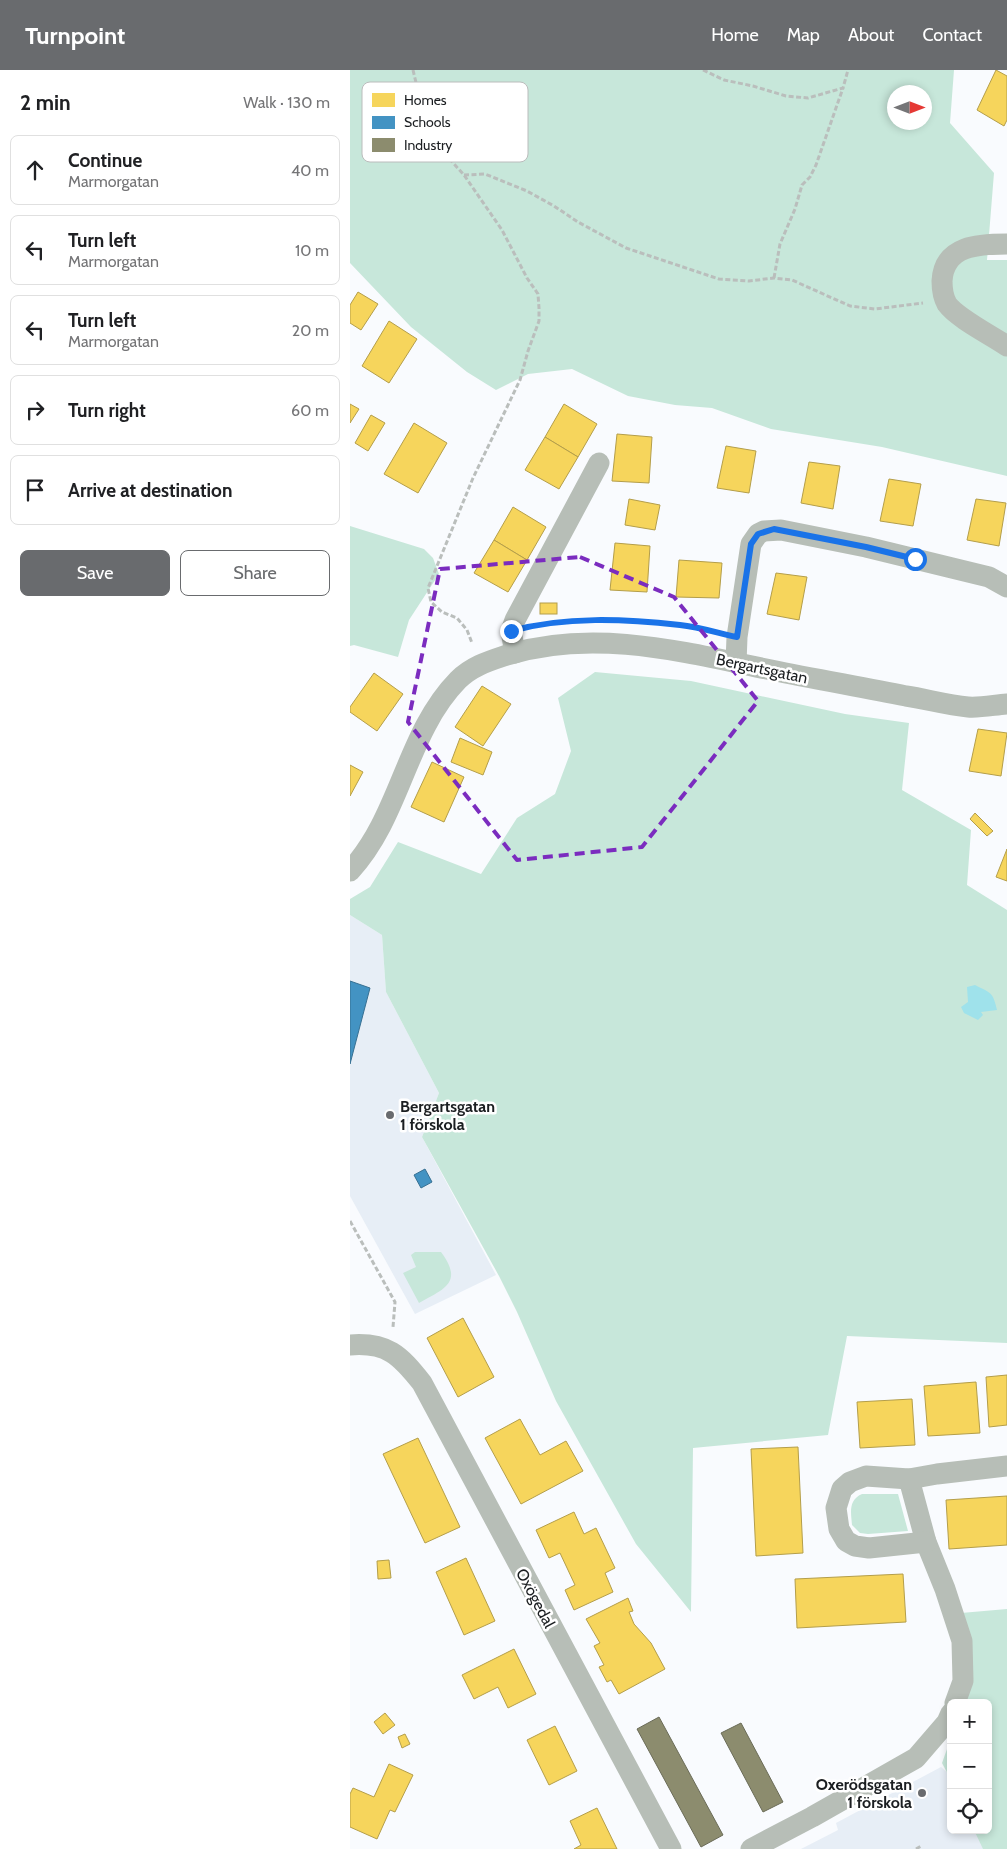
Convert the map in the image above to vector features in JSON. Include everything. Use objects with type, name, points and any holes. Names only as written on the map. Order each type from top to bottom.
[{"type":"street","points":[[1007,244],[977,245],[957,252],[946,268],[942,279],[942,292],[950,307],[1007,346]]},
{"type":"street","points":[[515,653],[511,631],[515,620],[599,463]]},
{"type":"street","points":[[736,663],[737,637],[751,544],[758,534],[764,531],[781,530],[866,547],[989,577],[1007,587]]},
{"type":"street","name":"Bergartsgatan","points":[[350,870],[374,838],[418,742],[440,702],[459,680],[480,664],[515,653],[586,643],[636,645],[682,651],[968,707],[1007,704]]},
{"type":"street","points":[[350,1345],[364,1344],[383,1347],[395,1353]]},
{"type":"street","name":"Oxögedal","points":[[395,1353],[422,1383],[670,1849]]},
{"type":"street","points":[[926,1542],[869,1548],[855,1546],[846,1541],[839,1529],[836,1508],[842,1490],[850,1482],[866,1476],[909,1479],[946,1472],[1007,1466]]},
{"type":"street","points":[[909,1479],[926,1542],[945,1589],[962,1641],[963,1681],[956,1699]]},
{"type":"street","points":[[751,1849],[916,1758],[947,1722]]},
{"type":"path","points":[[703,70],[724,80],[786,96],[808,98],[843,88]]},
{"type":"path","points":[[774,278],[780,244],[795,210],[802,186],[810,177],[816,164],[848,70]]},
{"type":"path","points":[[452,162],[464,175],[502,230],[526,278],[538,294],[540,308],[539,321],[520,380],[473,478],[428,588],[431,602],[442,612],[457,618],[467,630],[473,644]]},
{"type":"path","points":[[464,175],[485,174],[554,206],[578,222],[626,248],[719,279],[749,281],[774,278],[792,280],[850,306],[875,309],[924,303]]},
{"type":"path","points":[[468,647],[511,631]]},
{"type":"path","points":[[350,1221],[395,1302],[392,1333],[395,1353]]},
{"type":"path","points":[[916,1849],[920,1846]]},
{"type":"highlighted area","points":[[580,557],[674,597],[758,701],[642,847],[517,860],[408,722],[440,569]]},
{"type":"shaded area","name":"Bergartsgatan 1 förskola","points":[[350,915],[382,935],[386,992],[439,1093],[422,1137],[496,1275],[415,1314],[350,1196]]},
{"type":"shaded area","name":"Oxerödsgatan 1 förskola","points":[[941,1767],[947,1772],[947,1834],[992,1834],[1007,1849],[801,1849],[838,1830],[836,1823]]},
{"type":"green space","points":[[350,70],[954,70],[950,123],[994,173],[987,260],[1007,260],[1007,476],[882,447],[771,429],[712,408],[675,405],[628,396],[572,369],[528,374],[496,390],[467,372],[411,327],[350,263]]},
{"type":"green space","points":[[350,526],[424,549],[433,558],[439,574],[409,620],[398,657],[354,645],[350,646]]},
{"type":"green space","points":[[595,672],[691,681],[845,714],[909,723],[902,790],[971,830],[967,885],[1007,910],[1007,1343],[847,1336],[828,1435],[693,1448],[691,1612],[636,1544],[556,1401],[499,1276],[422,1137],[439,1093],[386,992],[382,935],[350,915],[350,899],[370,887],[398,842],[481,874],[517,818],[555,794],[571,751],[558,698]]},
{"type":"green space","points":[[415,1252],[441,1252],[451,1271],[451,1278],[443,1289],[419,1303],[403,1273],[416,1267],[411,1255]]},
{"type":"green space","points":[[862,1494],[898,1494],[908,1531],[860,1533],[852,1525],[851,1512],[852,1503]]},
{"type":"green space","points":[[1007,1609],[1007,1849],[983,1849],[976,1834],[992,1834],[992,1699],[963,1699],[961,1613]]},
{"type":"green space","points":[[947,1749],[947,1772],[942,1763]]},
{"type":"water","points":[[975,985],[990,994],[997,1010],[981,1012],[983,1015],[978,1020],[964,1013],[961,1007],[968,1002],[967,987]]},
{"type":"building: Homes","points":[[996,70],[1007,76],[1007,120],[1004,126],[977,110]]},
{"type":"building: Homes","points":[[358,292],[378,304],[361,330],[350,323],[350,305]]},
{"type":"building: Homes","points":[[389,321],[417,339],[389,383],[362,366]]},
{"type":"building: Homes","points":[[350,404],[359,409],[350,423]]},
{"type":"building: Homes","points":[[564,404],[597,424],[578,457],[545,437]]},
{"type":"building: Homes","points":[[371,415],[385,423],[368,451],[355,443]]},
{"type":"building: Homes","points":[[414,423],[447,443],[418,493],[384,474]]},
{"type":"building: Homes","points":[[617,434],[652,437],[649,483],[612,481]]},
{"type":"building: Homes","points":[[545,437],[578,457],[559,489],[525,470]]},
{"type":"building: Homes","points":[[726,446],[756,451],[749,493],[717,488]]},
{"type":"building: Homes","points":[[809,462],[840,466],[833,509],[801,503]]},
{"type":"building: Homes","points":[[889,479],[921,484],[913,526],[880,521]]},
{"type":"building: Homes","points":[[629,499],[660,505],[655,530],[625,525]]},
{"type":"building: Homes","points":[[976,499],[1006,503],[999,546],[967,540]]},
{"type":"building: Homes","points":[[513,507],[546,527],[527,560],[494,540]]},
{"type":"building: Homes","points":[[494,540],[527,560],[508,592],[474,573]]},
{"type":"building: Homes","points":[[615,543],[650,546],[647,592],[610,590]]},
{"type":"building: Homes","points":[[679,560],[722,563],[719,598],[676,597]]},
{"type":"building: Homes","points":[[776,573],[807,577],[799,620],[767,614]]},
{"type":"building: Homes","points":[[540,603],[557,603],[557,614],[540,614]]},
{"type":"building: Homes","points":[[374,673],[403,694],[377,731],[350,712],[350,707]]},
{"type":"building: Homes","points":[[482,686],[511,704],[483,746],[455,727]]},
{"type":"building: Homes","points":[[978,729],[1007,733],[1001,776],[969,771]]},
{"type":"building: Homes","points":[[460,738],[492,752],[483,775],[451,762]]},
{"type":"building: Homes","points":[[432,762],[464,777],[444,822],[411,807]]},
{"type":"building: Homes","points":[[350,765],[363,772],[350,796]]},
{"type":"building: Homes","points":[[975,813],[993,831],[987,836],[970,819]]},
{"type":"building: Homes","points":[[1007,849],[1007,881],[996,877]]},
{"type":"building: Homes","points":[[463,1318],[494,1377],[458,1397],[427,1338]]},
{"type":"building: Homes","points":[[1007,1375],[1007,1425],[989,1427],[986,1377]]},
{"type":"building: Homes","points":[[976,1382],[980,1433],[928,1436],[924,1386]]},
{"type":"building: Homes","points":[[912,1399],[915,1445],[860,1448],[857,1402]]},
{"type":"building: Homes","points":[[520,1419],[540,1455],[566,1441],[583,1471],[521,1504],[485,1438]]},
{"type":"building: Homes","points":[[418,1438],[460,1527],[425,1543],[383,1454]]},
{"type":"building: Homes","points":[[798,1447],[803,1553],[756,1556],[751,1449]]},
{"type":"building: Homes","points":[[1007,1496],[1007,1545],[949,1549],[946,1500]]},
{"type":"building: Homes","points":[[574,1512],[584,1534],[596,1528],[615,1568],[605,1573],[613,1592],[574,1610],[565,1590],[575,1585],[560,1553],[549,1558],[536,1530]]},
{"type":"building: Homes","points":[[466,1558],[495,1621],[464,1635],[436,1572]]},
{"type":"building: Homes","points":[[389,1560],[391,1578],[378,1579],[377,1561]]},
{"type":"building: Homes","points":[[903,1574],[906,1622],[797,1628],[795,1579]]},
{"type":"building: Homes","points":[[628,1598],[633,1611],[629,1612],[634,1624],[651,1643],[665,1669],[619,1694],[611,1680],[607,1682],[599,1667],[604,1665],[594,1646],[600,1643],[586,1619]]},
{"type":"building: Homes","points":[[514,1649],[536,1694],[508,1708],[498,1687],[474,1699],[462,1675]]},
{"type":"building: Homes","points":[[385,1713],[395,1725],[383,1734],[374,1722]]},
{"type":"building: Homes","points":[[555,1726],[577,1771],[549,1785],[527,1740]]},
{"type":"building: Homes","points":[[405,1734],[410,1744],[402,1748],[398,1737]]},
{"type":"building: Homes","points":[[389,1764],[413,1775],[395,1812],[390,1810],[377,1839],[350,1827],[350,1794],[353,1788],[374,1797]]},
{"type":"building: Homes","points":[[597,1808],[617,1849],[574,1849],[581,1845],[570,1821]]},
{"type":"building: Schools","points":[[350,981],[370,988],[350,1064]]},
{"type":"building: Schools","points":[[425,1169],[432,1182],[421,1188],[414,1175]]},
{"type":"building: Industry","points":[[659,1717],[723,1835],[701,1847],[637,1729]]},
{"type":"building: Industry","points":[[741,1723],[783,1802],[763,1812],[721,1733]]},
{"type":"place","name":"Bergartsgatan 1 förskola","points":[[390,1115]]},
{"type":"place","name":"Oxerödsgatan 1 förskola","points":[[922,1793]]},
{"type":"route","points":[[511,631],[536,624],[595,620],[681,625],[737,637],[751,544],[758,534],[774,529],[866,547],[915,559]]}]
